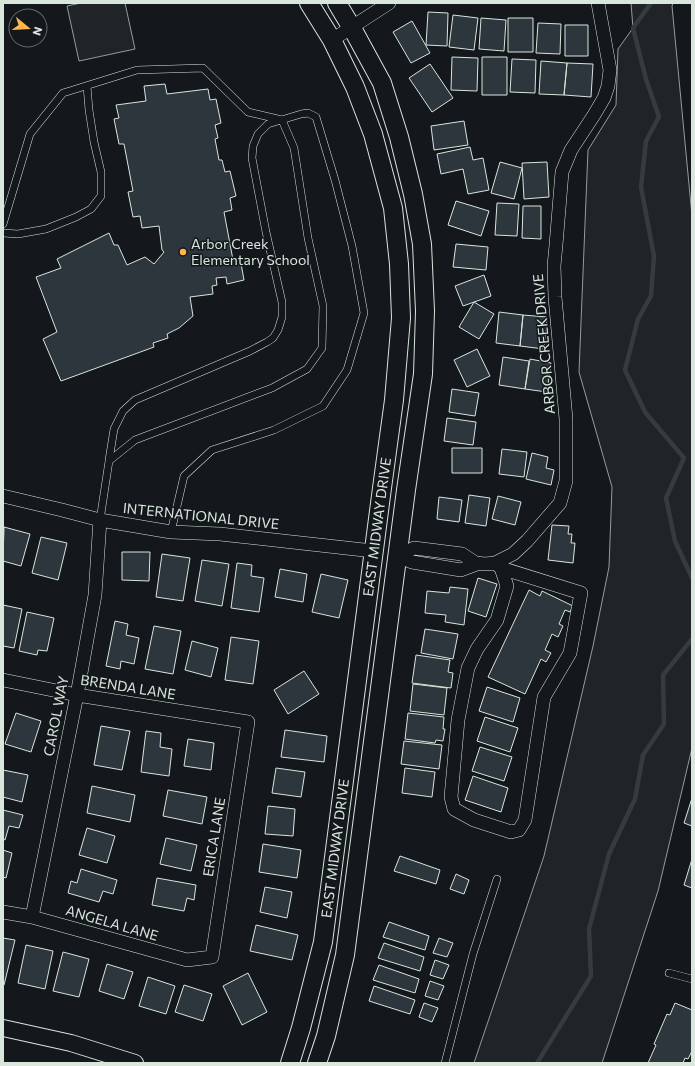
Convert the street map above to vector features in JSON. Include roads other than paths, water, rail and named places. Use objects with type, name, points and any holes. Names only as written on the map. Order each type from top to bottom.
[{"type":"main road","name":"EAST MIDWAY DRIVE","points":[[290,1063],[301,1028],[323,942],[373,551],[394,400],[401,318],[399,264],[392,208],[373,134],[355,87],[332,40],[309,3]]},
{"type":"main road","name":"EAST MIDWAY DRIVE","points":[[317,1063],[326,1036],[345,955],[423,374],[425,311],[422,244],[413,194],[397,130],[382,83],[337,3]]},
{"type":"main road","points":[[373,551],[398,556]]},
{"type":"street","points":[[332,40],[389,3]]},
{"type":"street","name":"ARBOR CREEK DRIVE","points":[[498,565],[513,554],[547,519],[560,503],[566,481],[566,419],[555,297],[554,266],[562,172],[571,150],[604,98],[608,86],[610,70],[598,3]]},
{"type":"street","name":"INTERNATIONAL DRIVE","points":[[3,496],[100,520],[171,532],[220,534],[373,551]]},
{"type":"street","name":"CAROL WAY","points":[[32,917],[77,695],[95,595],[100,520]]},
{"type":"street","points":[[398,556],[412,562],[461,570],[477,564],[476,563],[498,565],[581,592],[570,653],[544,697],[525,820],[519,830],[511,832],[474,820],[454,809],[451,797],[458,720],[468,668],[478,649],[497,620],[507,586],[498,565]]},
{"type":"street","name":"BRENDA LANE","points":[[3,680],[77,695],[248,722]]},
{"type":"street","name":"ERICA LANE","points":[[212,957],[248,722]]},
{"type":"street","name":"ANGELA LANE","points":[[3,912],[32,917],[187,960],[212,957]]},
{"type":"street","points":[[3,1028],[71,1043],[135,1063]]},
{"type":"lane","points":[[3,224],[30,134],[63,94],[137,70],[203,68],[248,112],[282,120]]},
{"type":"lane","points":[[3,233],[18,234],[46,229],[76,217],[91,209],[101,196],[101,172],[94,142],[87,86]]},
{"type":"lane","points":[[100,520],[114,429],[123,411],[135,400],[250,351],[273,338],[278,330],[282,317],[282,302],[266,232],[252,158],[253,146],[258,134],[268,124],[308,113],[316,117],[335,180],[352,246],[364,313],[347,370],[323,406],[274,430],[212,450],[184,476],[171,532]]},
{"type":"lane","points":[[109,460],[135,440],[272,388],[308,369],[322,348],[323,306],[308,238],[294,148],[282,120]]},
{"type":"lane","points":[[445,1063],[473,954],[497,879]]},
{"type":"lane","points":[[669,973],[692,979]]},
{"type":"waterway","points":[[651,3],[633,28],[646,79],[659,117],[646,141],[641,187],[654,256],[651,296],[638,319],[625,370],[645,412],[684,458],[666,498],[675,541],[692,578]]},
{"type":"waterway","points":[[537,1063],[591,976],[589,929],[609,854],[635,799],[643,755],[664,724],[663,675],[692,639]]},
{"type":"place","name":"Arbor Creek Elementary School","points":[[183,252]]}]
